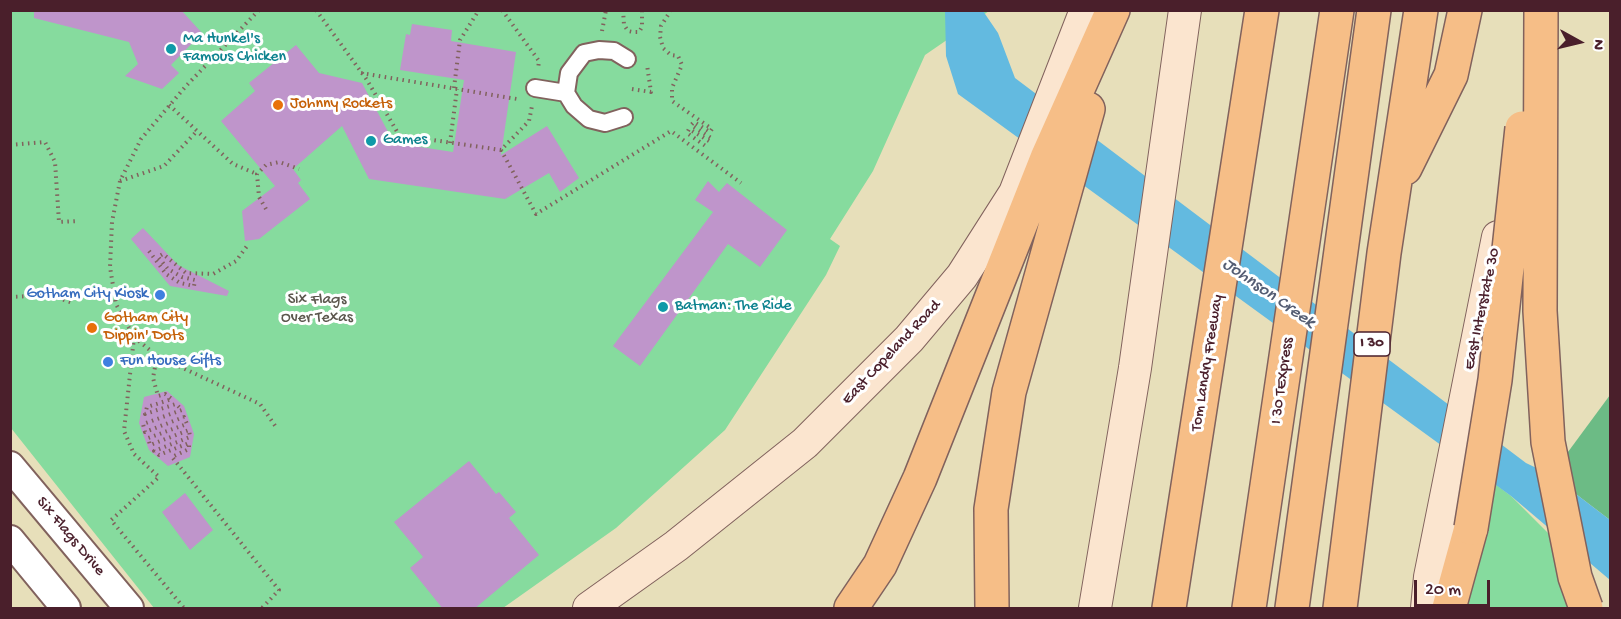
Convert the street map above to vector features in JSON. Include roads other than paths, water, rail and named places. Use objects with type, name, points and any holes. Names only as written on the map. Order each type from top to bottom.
[{"type":"highway","points":[[851,609],[880,565],[920,478],[1047,158],[1115,10]]},
{"type":"highway","points":[[992,609],[991,509],[1009,392],[1115,10]]},
{"type":"highway","name":"Tom Landry Freeway","points":[[1169,609],[1262,10]]},
{"type":"highway","name":"I 30 TEXpress","points":[[1249,609],[1322,99],[1337,10]]},
{"type":"highway","points":[[1292,609],[1374,10]]},
{"type":"highway","name":"I 30","points":[[1340,609],[1384,253],[1421,10]]},
{"type":"highway","points":[[1392,194],[1451,75],[1465,10]]},
{"type":"highway","points":[[1449,609],[1471,528],[1495,380],[1534,10]]},
{"type":"highway","points":[[1541,10],[1540,311],[1548,442],[1575,577],[1586,609]]},
{"type":"main road","points":[[1095,609],[1135,368],[1185,10]]},
{"type":"main road","name":"East Interstate 30","points":[[1427,609],[1430,577],[1486,295],[1546,10]]},
{"type":"main road","name":"East Copeland Road","points":[[589,609],[676,546],[805,443],[909,339],[962,276],[1015,193],[1084,17]]},
{"type":"street","points":[[624,117],[605,123],[589,119],[574,106],[566,93],[569,73],[584,53],[599,50],[614,51],[627,59]]},
{"type":"street","points":[[534,95],[566,93]]},
{"type":"street","name":"Six Flags Drive","points":[[10,466],[129,609]]},
{"type":"street","points":[[10,540],[66,609]]},
{"type":"water","name":"Johnson Creek","points":[[945,11],[983,11],[998,33],[1015,78],[1526,463],[1551,475],[1610,520],[1610,580],[1511,496],[958,94],[946,56]]},
{"type":"place","name":"Ma Hunkel's Famous Chicken","points":[[171,49]]},
{"type":"place","name":"Johnny Rockets","points":[[278,105]]},
{"type":"place","name":"Games","points":[[371,141]]},
{"type":"place","name":"Gotham City Kiosk","points":[[160,295]]},
{"type":"place","name":"Batman: The Ride","points":[[663,307]]},
{"type":"place","name":"Gotham City Dippin' Dots","points":[[92,328]]},
{"type":"place","name":"Fun House Gifts","points":[[108,362]]},
{"type":"park label","name":"Six Flags Over Texas","points":[[317,310]]}]
